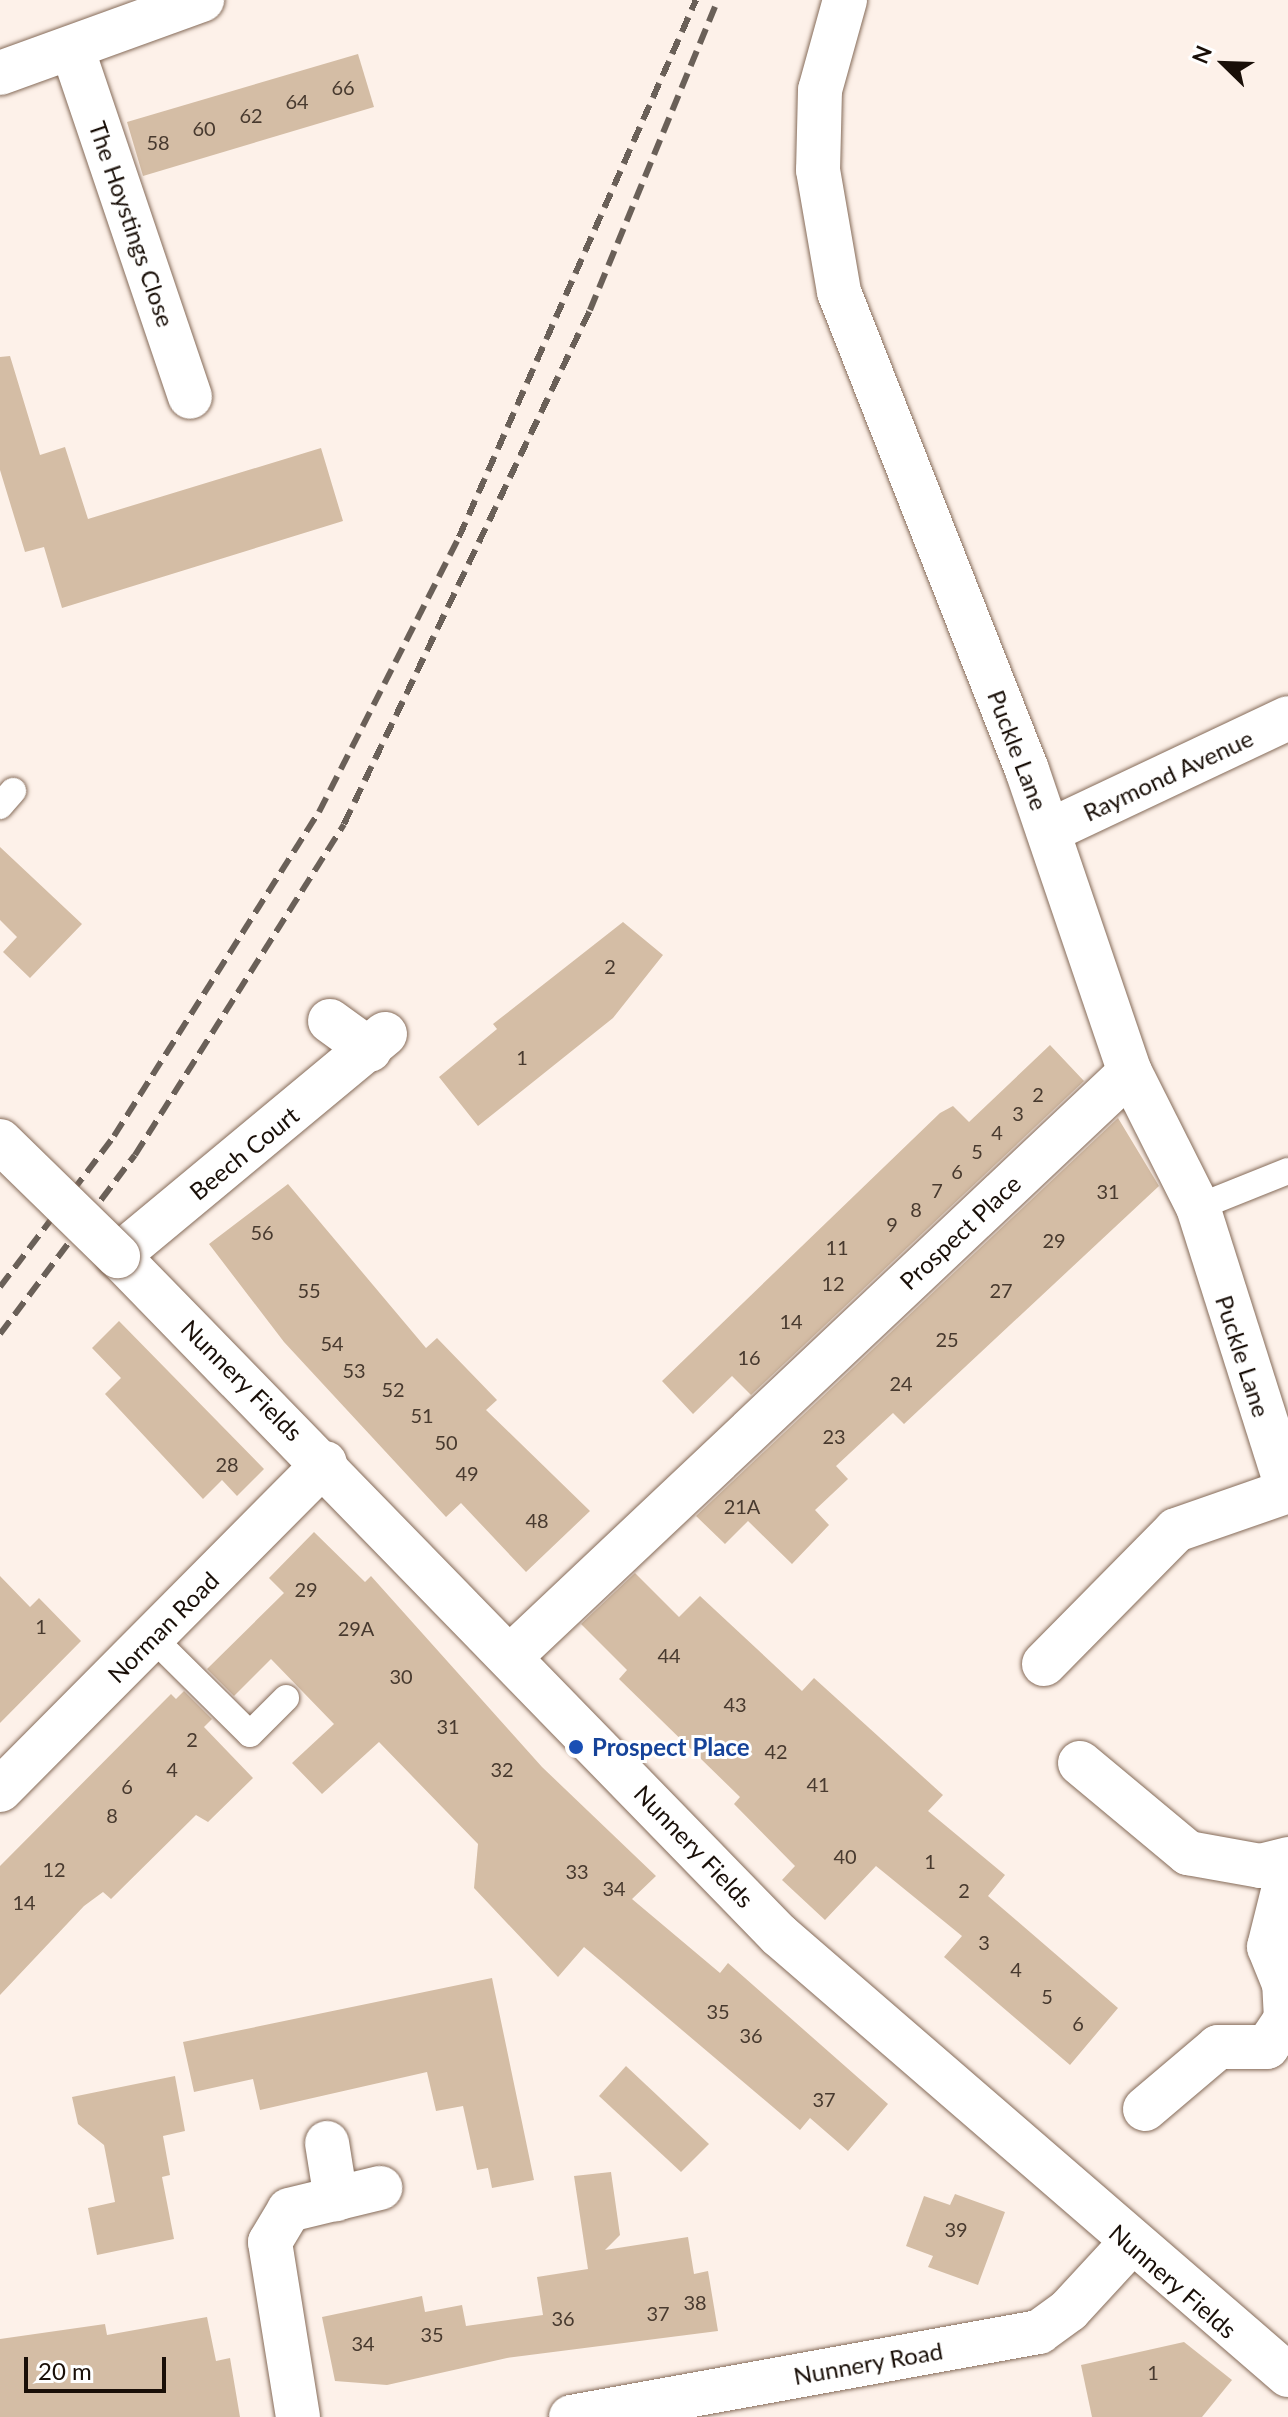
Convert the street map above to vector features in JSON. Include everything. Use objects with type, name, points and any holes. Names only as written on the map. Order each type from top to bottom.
[{"type":"street","points":[[0,73],[73,51],[202,0]]},
{"type":"street","name":"Puckle Lane","points":[[845,0],[820,90],[818,170],[839,292],[1049,831],[1130,1072],[1198,1207],[1288,1490]]},
{"type":"street","name":"The Hoystings Close","points":[[73,51],[190,397]]},
{"type":"street","name":"Raymond Avenue","points":[[1049,831],[1288,718]]},
{"type":"street","name":"Beech Court","points":[[118,1256],[377,1042],[330,1021]]},
{"type":"street","name":"Prospect Place","points":[[511,1656],[1130,1072]]},
{"type":"street","name":"Nunnery Fields","points":[[0,1141],[325,1463],[779,1935],[1130,2244],[1288,2375]]},
{"type":"street","name":"Norman Road","points":[[0,1790],[325,1463]]},
{"type":"street","points":[[1044,1664],[1176,1530],[1288,1490]]},
{"type":"street","points":[[1080,1763],[1188,1853],[1260,1866],[1288,1859]]},
{"type":"street","points":[[1145,2109],[1218,2047],[1267,2047],[1286,2019],[1284,1984],[1269,1947],[1288,1871]]},
{"type":"street","points":[[327,2143],[336,2199]]},
{"type":"street","points":[[298,2417],[270,2242],[289,2210],[380,2188]]},
{"type":"street","name":"Nunnery Road","points":[[571,2417],[1039,2332],[1069,2310],[1130,2244]]},
{"type":"lane","points":[[1198,1207],[1288,1171]]},
{"type":"lane","points":[[153,1638],[250,1734],[286,1698]]},
{"type":"building","points":[[358,54],[374,107],[143,176],[127,122]]},
{"type":"building","points":[[10,356],[40,455],[65,447],[88,519],[321,448],[343,521],[62,608],[44,547],[25,552],[0,470],[0,357]]},
{"type":"building","points":[[0,847],[82,924],[30,978],[3,952],[17,937],[0,920]]},
{"type":"building","points":[[623,922],[663,955],[613,1018],[478,1126],[439,1077],[497,1029],[493,1024]]},
{"type":"building","points":[[1050,1045],[1084,1081],[751,1395],[732,1376],[693,1414],[662,1381],[940,1113],[953,1106],[969,1122]]},
{"type":"building","points":[[1118,1118],[1159,1186],[904,1424],[893,1413],[836,1466],[848,1479],[815,1510],[829,1525],[792,1564],[748,1521],[725,1544],[696,1516]]},
{"type":"building","points":[[288,1184],[426,1348],[437,1338],[497,1400],[486,1410],[590,1511],[526,1572],[461,1503],[446,1517],[284,1342],[209,1244]]},
{"type":"building","points":[[119,1321],[264,1469],[237,1496],[222,1480],[203,1499],[105,1394],[121,1378],[92,1348]]},
{"type":"building","points":[[314,1532],[365,1582],[371,1576],[542,1767],[656,1876],[632,1899],[720,1973],[728,1963],[888,2104],[848,2151],[810,2118],[800,2130],[584,1947],[558,1977],[474,1888],[478,1844],[379,1742],[322,1794],[292,1763],[334,1724],[271,1659],[234,1696],[207,1669],[284,1593],[269,1578]]},
{"type":"building","points":[[635,1573],[679,1617],[700,1596],[802,1691],[814,1678],[943,1795],[928,1811],[1005,1875],[988,1896],[1118,2008],[1070,2065],[944,1957],[962,1936],[876,1866],[825,1920],[782,1880],[795,1866],[734,1804],[740,1797],[619,1679],[627,1670],[581,1624]]},
{"type":"building","points":[[0,1576],[30,1607],[39,1598],[81,1641],[0,1723]]},
{"type":"building","points":[[184,1691],[212,1719],[204,1727],[253,1778],[208,1822],[196,1815],[111,1899],[103,1892],[84,1906],[0,1995],[0,1866],[171,1694],[176,1699]]},
{"type":"building","points":[[492,1978],[534,2180],[492,2188],[488,2168],[477,2170],[463,2106],[436,2111],[427,2072],[260,2110],[253,2079],[194,2092],[183,2042]]},
{"type":"building","points":[[626,2066],[709,2144],[681,2172],[599,2096]]},
{"type":"building","points":[[175,2076],[185,2131],[163,2136],[170,2175],[162,2177],[174,2239],[97,2255],[88,2208],[115,2202],[104,2145],[78,2124],[72,2097]]},
{"type":"building","points":[[611,2172],[620,2235],[605,2250],[688,2237],[694,2274],[708,2271],[718,2331],[507,2358],[387,2385],[335,2381],[322,2317],[422,2296],[425,2312],[462,2305],[466,2326],[543,2315],[537,2277],[588,2269],[574,2176]]},
{"type":"building","points":[[955,2194],[1005,2212],[978,2285],[928,2267],[933,2256],[906,2246],[924,2196],[950,2205]]},
{"type":"building","points":[[207,2317],[216,2361],[230,2358],[240,2417],[0,2417],[0,2339],[105,2324],[107,2335]]},
{"type":"building","points":[[1184,2342],[1232,2380],[1202,2417],[1092,2417],[1081,2365]]},
{"type":"railway","points":[[0,1287],[114,1136],[319,812],[459,537],[696,0]]},
{"type":"railway","points":[[0,1334],[135,1155],[344,824],[590,310],[718,0]]},
{"type":"place","name":"Prospect Place","points":[[576,1747]]}]
